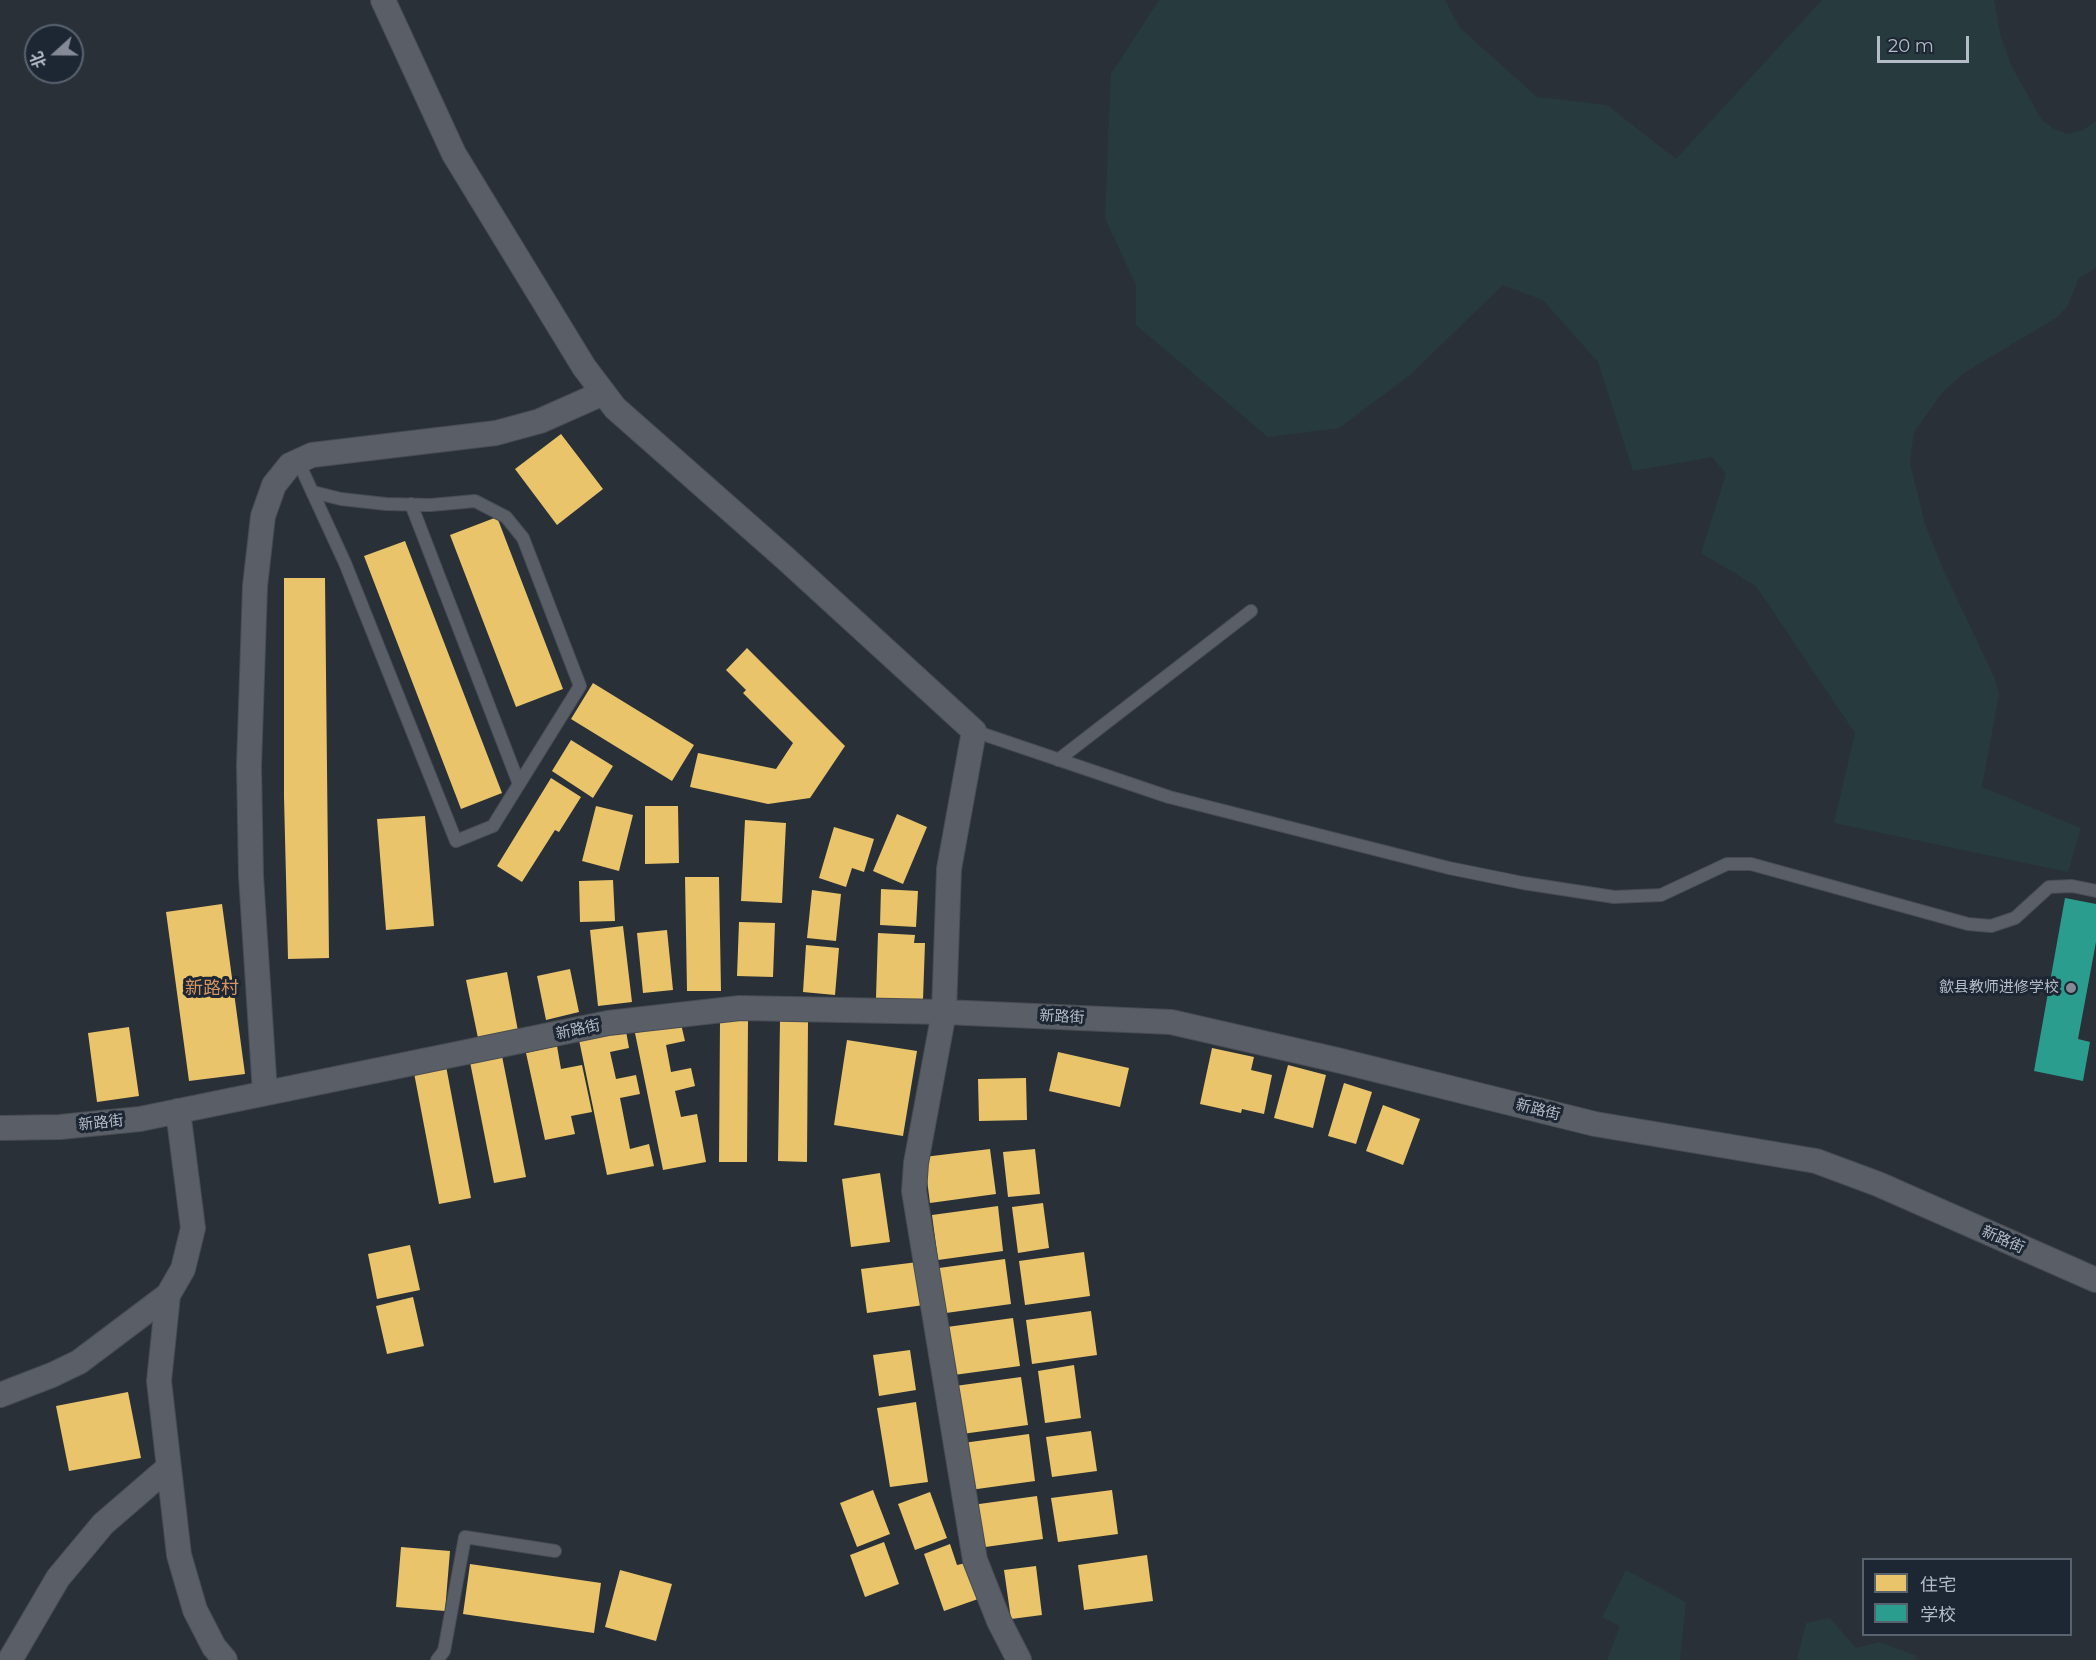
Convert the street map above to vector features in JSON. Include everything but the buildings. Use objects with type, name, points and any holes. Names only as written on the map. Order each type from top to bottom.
[{"type":"street","points":[[383,0],[454,154],[584,367],[615,408],[974,731],[949,869],[944,1012],[916,1162],[914,1191],[975,1560],[999,1621],[1019,1660]]},
{"type":"street","points":[[265,1094],[251,876],[251,656],[262,516],[274,485],[290,465],[312,455],[496,433],[540,421],[603,393]]},
{"type":"street","name":"新路街","points":[[0,1128],[100,1124],[178,1111],[608,1023],[670,1014],[740,1008],[944,1012],[1171,1022],[1595,1124],[1816,1161],[1878,1184],[2096,1280]]},
{"type":"street","points":[[0,1395],[43,1379],[79,1362],[168,1295],[183,1269],[193,1228],[178,1111]]},
{"type":"street","points":[[168,1295],[159,1381],[179,1555],[195,1610],[214,1647],[225,1660]]},
{"type":"street","points":[[10,1660],[58,1578],[103,1524],[169,1467]]},
{"type":"lane","points":[[298,462],[345,563],[456,841],[493,826],[580,686],[523,538],[506,517],[475,501],[411,504],[341,499],[313,492]]},
{"type":"lane","points":[[411,504],[519,784]]},
{"type":"lane","points":[[1058,760],[1251,611]]},
{"type":"lane","points":[[974,731],[1169,797],[1449,868],[1523,883],[1614,897],[1661,895],[1727,864],[1751,864],[1968,924],[1991,926],[2014,918],[2049,887],[2072,886],[2096,891]]},
{"type":"lane","points":[[437,1660],[444,1651],[465,1537],[555,1551]]},
{"type":"green space","points":[[1159,0],[1445,0],[1460,28],[1537,97],[1607,105],[1676,159],[1822,0],[1994,0],[2001,37],[2012,67],[2042,120],[2054,129],[2068,134],[2083,130],[2096,121],[2096,268],[2079,278],[2067,307],[2056,318],[1964,373],[1941,394],[1914,432],[1910,463],[1925,524],[1943,569],[1995,679],[1999,694],[1982,787],[2081,828],[2068,872],[1834,823],[1855,733],[1756,586],[1701,553],[1726,474],[1712,457],[1633,471],[1598,362],[1543,300],[1503,285],[1410,375],[1339,428],[1268,437],[1136,325],[1136,285],[1105,218],[1111,74]]},
{"type":"green space","points":[[1626,1570],[1686,1602],[1680,1660],[1607,1660],[1620,1626],[1602,1617]]},
{"type":"green space","points":[[1830,1618],[1856,1648],[1880,1642],[1917,1656],[1915,1660],[1797,1660],[1806,1623]]},
{"type":"place","name":"歙县教师进修学校","points":[[2071,988]]},
{"type":"district","name":"新路村","points":[[212,989]]}]
